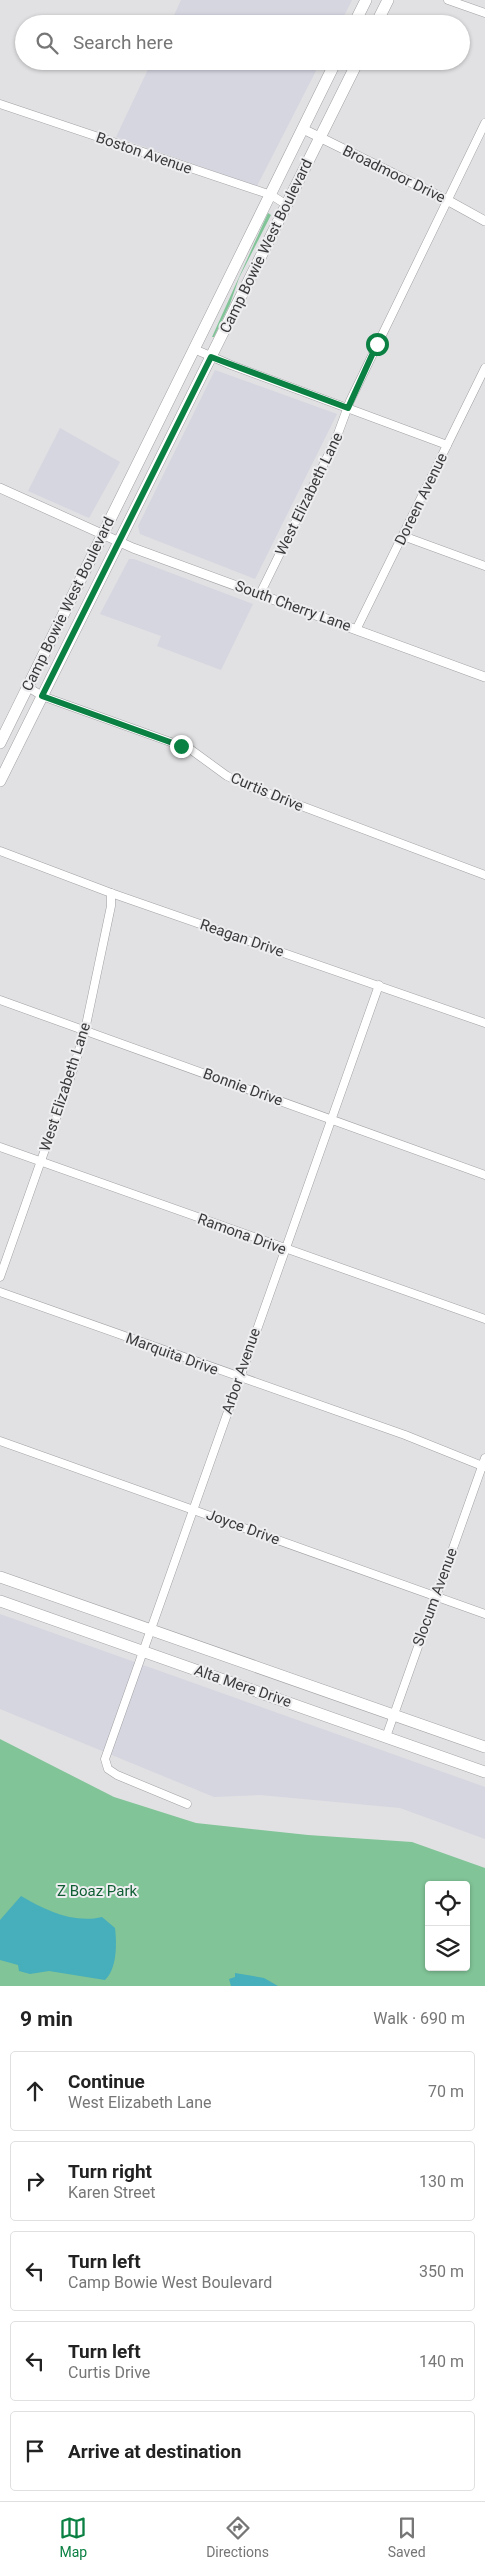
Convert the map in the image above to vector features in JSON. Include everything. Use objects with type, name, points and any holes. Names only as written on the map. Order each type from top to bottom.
[{"type":"main road","points":[[358,15],[366,0]]},
{"type":"main road","points":[[380,15],[388,0]]},
{"type":"main road","name":"Camp Bowie West Boulevard","points":[[0,743],[332,70]]},
{"type":"main road","name":"Camp Bowie West Boulevard","points":[[0,781],[354,70]]},
{"type":"main road","name":"Alta Mere Drive","points":[[0,1577],[485,1748]]},
{"type":"main road","name":"Alta Mere Drive","points":[[0,1601],[485,1772]]},
{"type":"street","points":[[448,0],[485,13]]},
{"type":"street","name":"Boston Avenue","points":[[0,104],[271,195],[287,205]]},
{"type":"street","name":"West Elizabeth Lane","points":[[260,594],[336,439],[348,408],[485,123]]},
{"type":"street","name":"Broadmoor Drive","points":[[303,129],[447,200],[485,221]]},
{"type":"street","points":[[194,349],[447,445]]},
{"type":"street","name":"Doreen Avenue","points":[[356,630],[485,368]]},
{"type":"street","name":"South Cherry Lane","points":[[0,488],[119,543],[485,677]]},
{"type":"street","points":[[403,536],[485,566]]},
{"type":"street","name":"Curtis Drive","points":[[28,687],[42,696],[190,749],[227,776],[252,788],[485,875]]},
{"type":"street","name":"Reagan Drive","points":[[0,851],[111,893],[485,1023]]},
{"type":"street","name":"West Elizabeth Lane","points":[[0,1276],[74,1070],[85,1030],[111,906],[111,893]]},
{"type":"street","name":"Arbor Avenue","points":[[186,1804],[117,1775],[108,1769],[105,1759],[283,1249],[379,985]]},
{"type":"street","name":"Bonnie Drive","points":[[0,1000],[485,1175]]},
{"type":"street","name":"Ramona Drive","points":[[0,1147],[283,1249],[485,1319]]},
{"type":"street","name":"Marquita Drive","points":[[0,1292],[484,1463]]},
{"type":"street","name":"Joyce Drive","points":[[0,1441],[485,1614]]},
{"type":"street","name":"Slocum Avenue","points":[[386,1737],[484,1463]]},
{"type":"shaded area","points":[[181,0],[352,0],[344,15],[174,15]]},
{"type":"shaded area","points":[[148,70],[316,70],[257,186],[116,137]]},
{"type":"shaded area","points":[[215,370],[337,414],[255,579],[140,534],[138,526]]},
{"type":"shaded area","points":[[60,428],[120,462],[89,518],[28,491]]},
{"type":"shaded area","points":[[129,559],[134,559],[253,604],[221,670],[157,646],[161,636],[100,614]]},
{"type":"shaded area","points":[[0,1614],[485,1787],[485,1839],[400,1808],[260,1795],[214,1797],[0,1709]]},
{"type":"green space","points":[[268,213],[271,215],[239,278],[230,304],[214,337],[212,337]]},
{"type":"green space","name":"Z Boaz Park","points":[[0,1739],[114,1797],[196,1823],[308,1835],[412,1842],[485,1868],[485,1986],[0,1986]]},
{"type":"water","points":[[21,1896],[50,1911],[70,1917],[91,1919],[102,1917],[115,1928],[116,1949],[114,1963],[105,1980],[49,1971],[30,1974],[19,1971],[18,1965],[0,1960],[0,1920]]},
{"type":"water","points":[[235,1973],[264,1978],[278,1986],[231,1986],[229,1979],[235,1977]]},
{"type":"route","points":[[181,746],[42,696],[211,357],[348,408],[377,344]]}]
